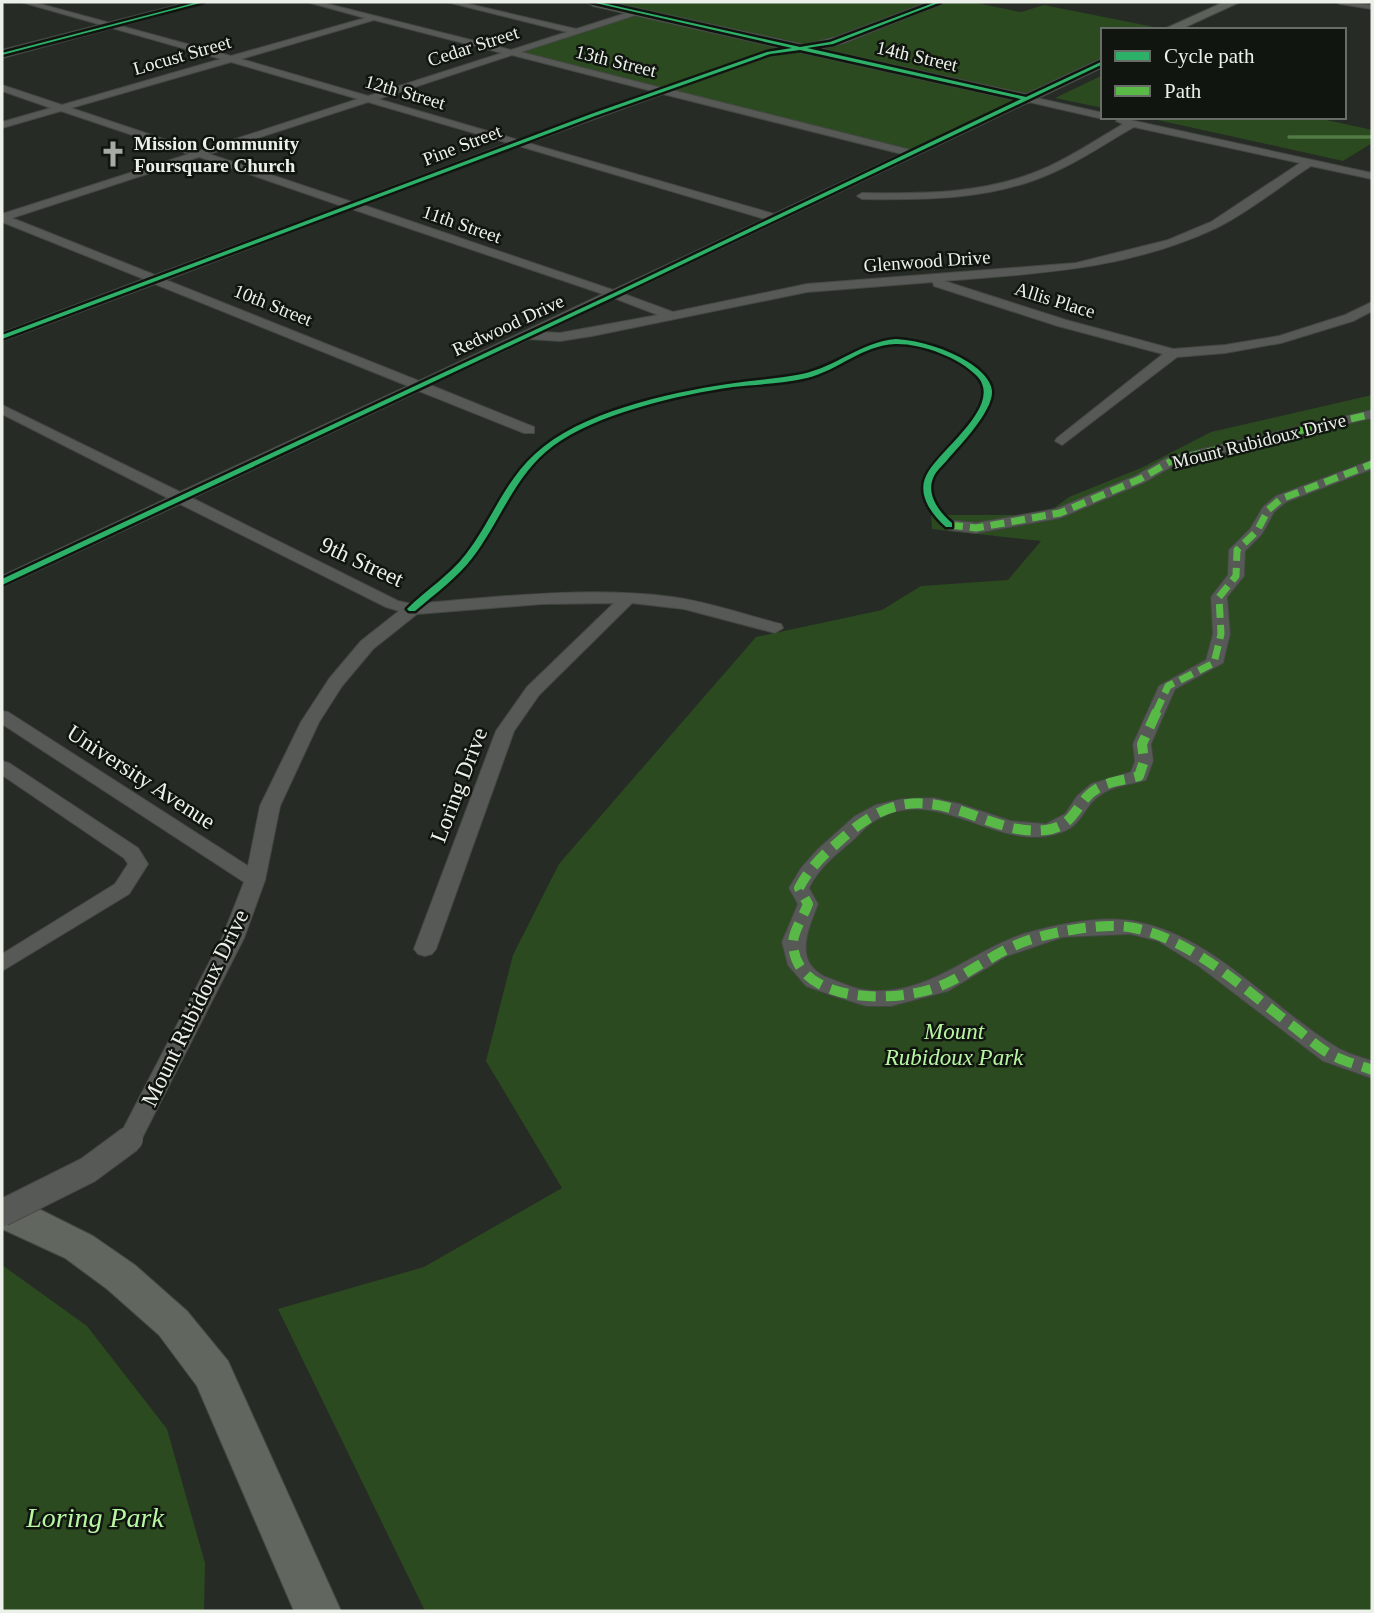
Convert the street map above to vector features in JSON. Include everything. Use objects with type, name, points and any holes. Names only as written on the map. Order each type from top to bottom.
[{"type":"main road","points":[[2,1213],[23,1219],[79,1248],[121,1276],[181,1333],[213,1374],[318,1611]]},
{"type":"street","name":"12th Street","points":[[25,2],[231,59],[774,218]]},
{"type":"street","points":[[2,54],[202,2]]},
{"type":"street","name":"13th Street","points":[[311,2],[913,154]]},
{"type":"street","points":[[451,2],[575,31]]},
{"type":"street","name":"14th Street","points":[[593,2],[767,47],[804,48],[1101,116]]},
{"type":"street","points":[[804,48],[840,40],[939,2]]},
{"type":"street","points":[[1173,28],[1234,2]]},
{"type":"street","points":[[1340,2],[1372,7]]},
{"type":"street","name":"Cedar Street","points":[[2,218],[636,12]]},
{"type":"street","name":"Locust Street","points":[[2,125],[373,19]]},
{"type":"street","name":"Pine Street","points":[[2,337],[517,143],[666,91],[767,47]]},
{"type":"street","points":[[1028,99],[1101,63]]},
{"type":"street","name":"11th Street","points":[[2,88],[616,294],[670,315]]},
{"type":"street","name":"Redwood Drive","points":[[2,582],[1028,99]]},
{"type":"street","name":"14th Street","points":[[1114,119],[1366,175]]},
{"type":"street","points":[[862,195],[939,196],[1000,187],[1039,175],[1133,123]]},
{"type":"street","name":"Glenwood Drive","points":[[526,335],[559,337],[724,307],[807,288],[1076,267],[1151,249],[1214,224],[1309,162]]},
{"type":"street","points":[[1366,175],[1372,166]]},
{"type":"street","name":"10th Street","points":[[2,218],[529,429]]},
{"type":"street","name":"Allis Place","points":[[927,280],[1062,323],[1173,354]]},
{"type":"street","points":[[1062,441],[1173,354],[1225,349],[1281,339],[1349,318],[1372,306]]},
{"type":"street","name":"9th Street","points":[[2,409],[392,604],[412,609],[545,599],[628,598],[674,602],[775,628]]},
{"type":"street","name":"Mount Rubidoux Drive","points":[[948,525],[976,528],[1060,513],[1140,479],[1173,460],[1372,414]]},
{"type":"street","points":[[1372,464],[1281,499],[1268,510],[1257,531],[1237,550],[1236,576],[1224,586],[1216,601],[1221,626],[1220,647],[1214,663],[1168,686],[1142,744],[1144,761],[1139,776],[1120,784],[1099,788],[1085,800],[1074,818],[1064,827],[1043,831],[1013,830],[951,807],[900,806],[873,813],[807,869],[799,888],[808,904],[793,942],[799,965],[814,981],[866,998],[891,998],[940,986],[999,951],[1028,940],[1062,930],[1130,927],[1165,936],[1208,962],[1331,1055],[1372,1070]]},
{"type":"street","name":"Loring Drive","points":[[425,948],[505,731],[533,691],[628,598]]},
{"type":"street","name":"Mount Rubidoux Drive","points":[[2,1213],[89,1170],[130,1139],[233,938],[255,880],[270,806],[310,722],[335,683],[367,645],[412,609]]},
{"type":"street","name":"University Avenue","points":[[2,716],[255,880]]},
{"type":"street","points":[[2,766],[131,853],[138,864],[122,889],[2,964]]},
{"type":"green space","points":[[611,2],[972,2],[1021,12],[1044,5],[1159,28],[1101,28],[1101,60],[909,155],[509,53],[650,12]]},
{"type":"green space","points":[[1101,76],[1101,108],[1055,98]]},
{"type":"green space","points":[[1153,119],[1322,119],[1372,130],[1372,143],[1343,161]]},
{"type":"green space","name":"Mount Rubidoux Park","points":[[1372,395],[1372,1611],[425,1611],[278,1309],[424,1267],[562,1188],[486,1061],[513,955],[559,864],[756,637],[882,610],[921,586],[1008,580],[1041,541],[932,529],[931,515],[1026,515],[1054,508],[1069,497],[1141,468],[1211,432]]},
{"type":"green space","name":"Loring Park","points":[[2,1265],[87,1326],[167,1429],[205,1563],[204,1611],[2,1611]]},
{"type":"waterway","points":[[1289,137],[1372,137]]},
{"type":"marked path","points":[[949,525],[976,528],[1060,513],[1140,479],[1173,460],[1372,414]]},
{"type":"marked path","points":[[1372,464],[1281,499],[1268,510],[1257,531],[1237,550],[1236,576],[1219,597],[1221,634],[1214,663],[1168,686],[1142,744],[1144,761],[1139,776],[1098,788],[1084,800],[1066,823],[1046,830],[1021,830],[934,804],[902,805],[874,813],[825,853],[803,880],[799,888],[808,904],[793,942],[799,965],[814,981],[866,998],[891,998],[940,986],[999,951],[1062,930],[1130,927],[1165,936],[1208,962],[1331,1055],[1372,1070]]},
{"type":"cycle path","points":[[2,54],[202,2]]},
{"type":"cycle path","points":[[593,2],[1028,99]]},
{"type":"cycle path","points":[[2,337],[593,115],[769,53],[831,43],[939,2]]},
{"type":"cycle path","points":[[2,582],[1101,63]]},
{"type":"cycle path","points":[[412,609],[462,564],[523,471],[564,435],[617,413],[697,391],[816,373],[867,348],[888,342],[914,343],[940,351],[970,367],[986,384],[987,398],[975,421],[930,476],[928,483],[931,503],[938,515],[949,525]]},
{"type":"place","name":"Mission Community Foursquare Church","points":[[113,154]]}]
